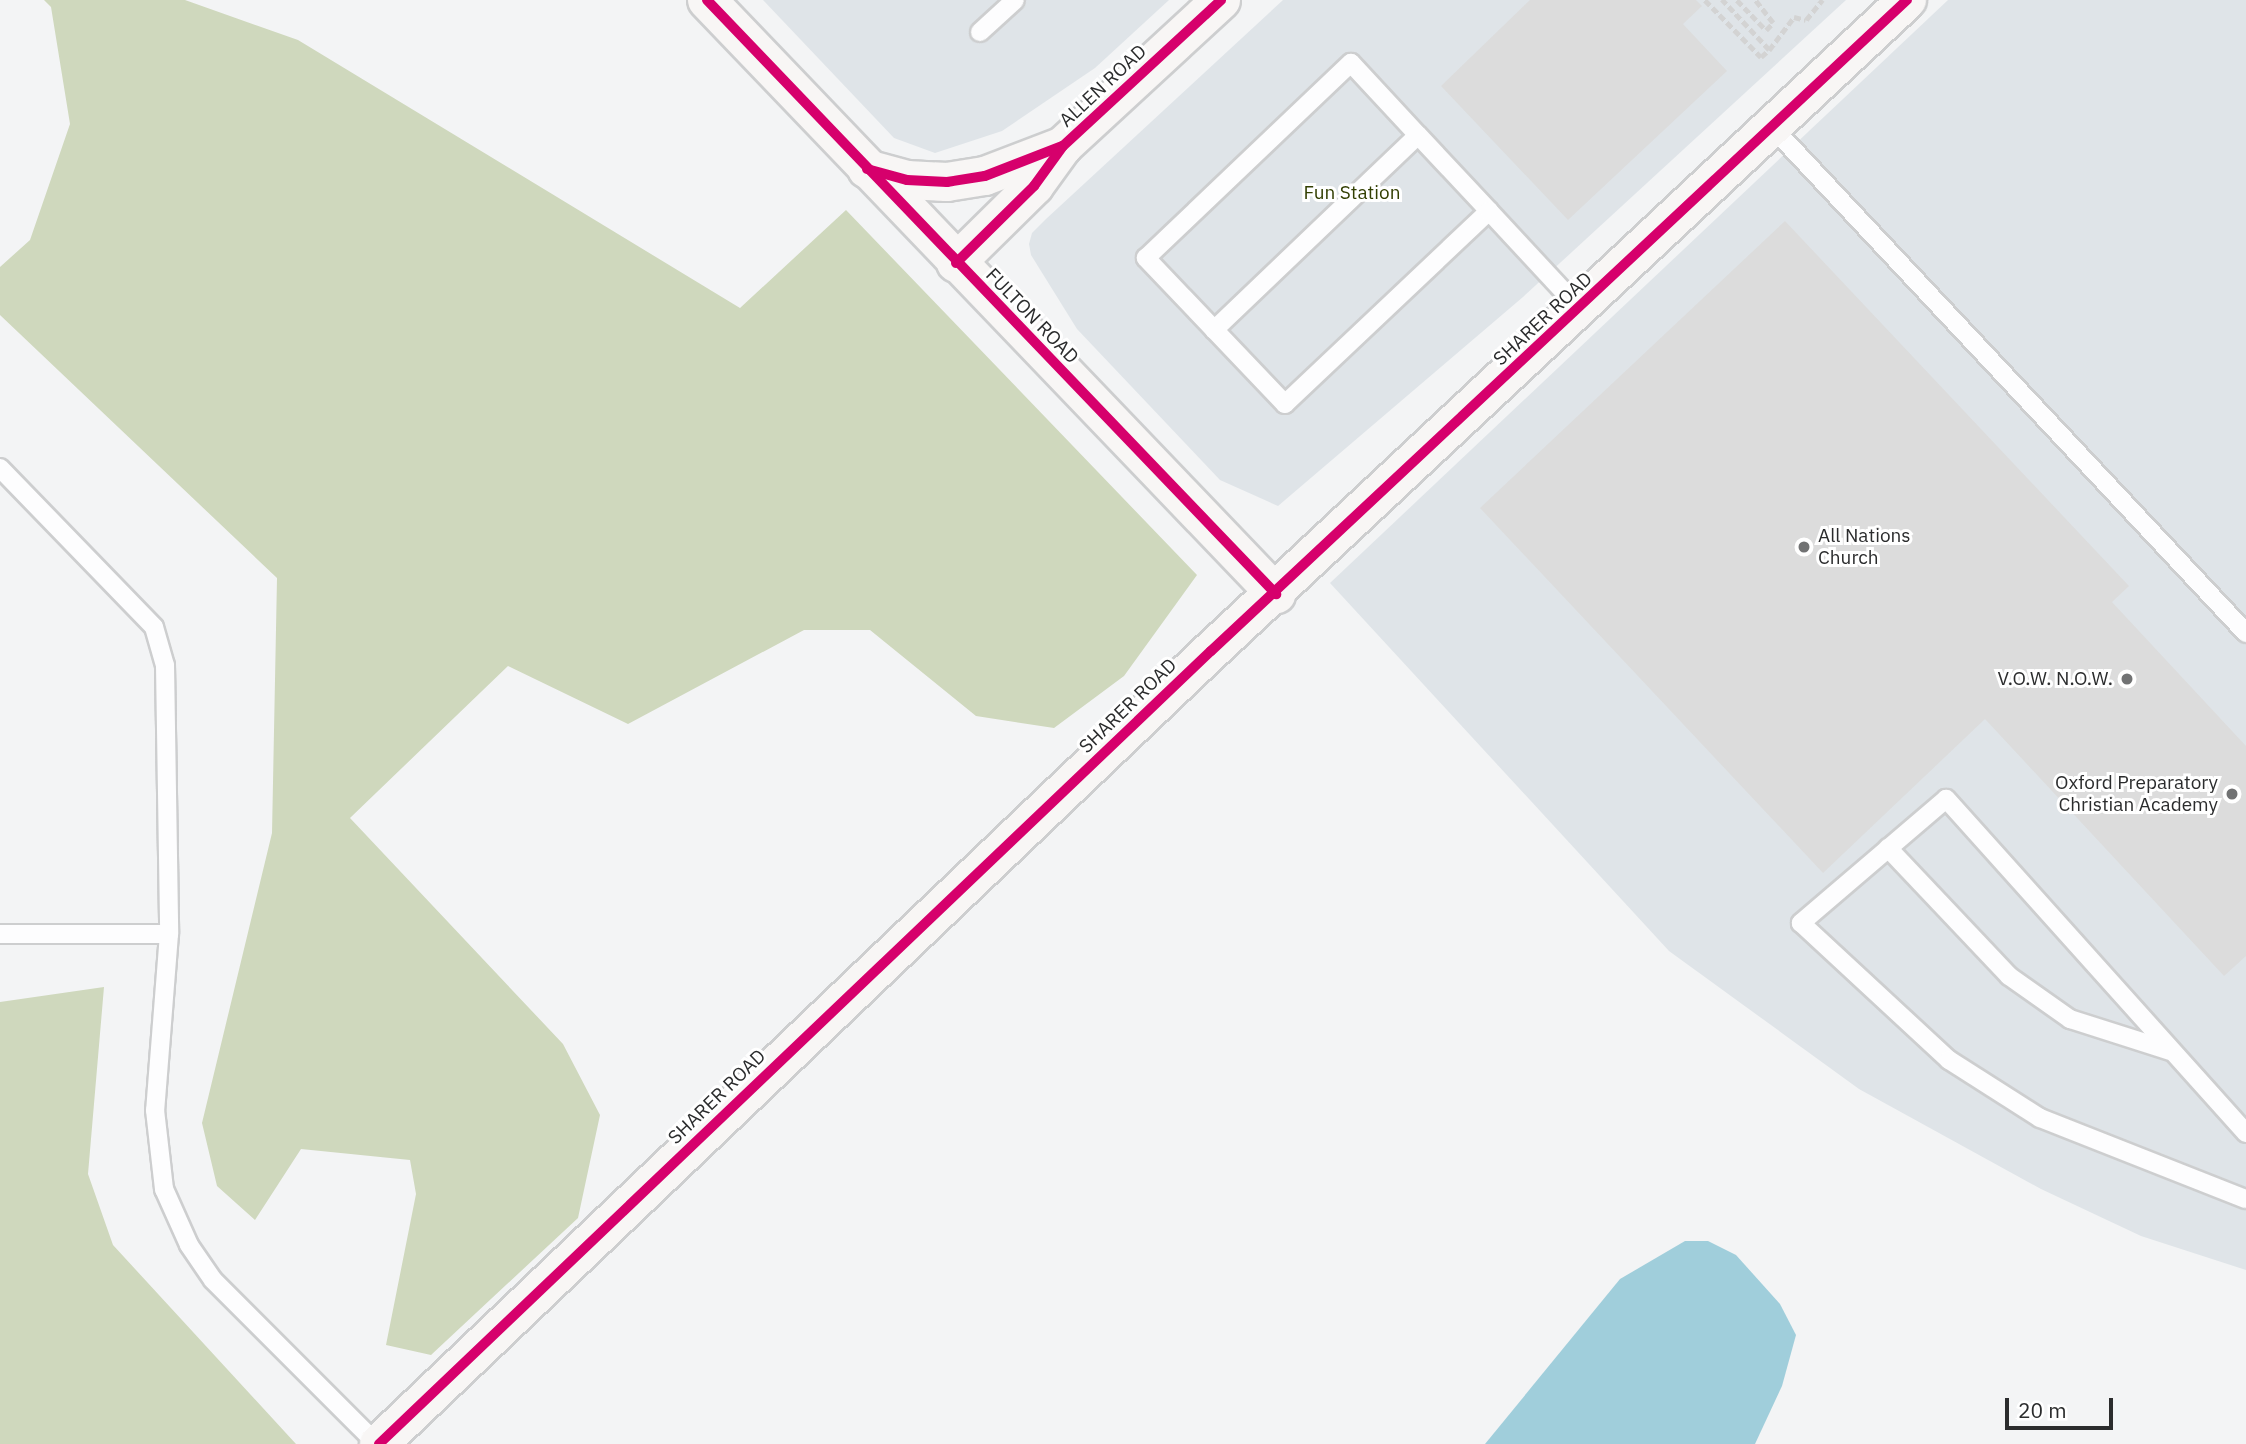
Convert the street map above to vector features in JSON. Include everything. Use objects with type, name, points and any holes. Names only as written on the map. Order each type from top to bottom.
[{"type":"street","name":"FULTON ROAD","points":[[707,0],[1276,594]]},
{"type":"street","name":"ALLEN ROAD","points":[[956,262],[1034,187],[1063,146],[1221,0]]},
{"type":"street","name":"SHARER ROAD","points":[[378,1444],[1907,0]]},
{"type":"street","points":[[867,169],[907,180],[947,182],[985,176],[1063,146]]},
{"type":"lane","points":[[980,32],[1015,0]]},
{"type":"lane","points":[[1489,211],[1284,404],[1146,258],[1351,63],[1489,211],[1580,309]]},
{"type":"lane","points":[[1773,128],[2246,633]]},
{"type":"lane","points":[[1214,330],[1418,135]]},
{"type":"lane","points":[[0,468],[154,627],[165,665],[169,934],[155,1110],[164,1189],[190,1245],[213,1280],[378,1444]]},
{"type":"lane","points":[[2246,1133],[1946,799],[1801,923],[1832,956],[1949,1060],[2040,1118],[2246,1199]]},
{"type":"lane","points":[[1888,848],[2009,976],[2070,1019],[2174,1052]]},
{"type":"lane","points":[[0,934],[169,934]]},
{"type":"path","points":[[1706,0],[1761,57],[1794,17],[1806,20],[1822,0]]},
{"type":"path","points":[[1722,0],[1769,50]]},
{"type":"path","points":[[1737,0],[1766,30],[1773,23],[1755,0]]},
{"type":"shaded area","points":[[763,0],[1169,0],[1095,68],[1002,131],[935,153],[894,138]]},
{"type":"shaded area","name":"Fun Station","points":[[1283,0],[1846,0],[1523,297],[1278,506],[1220,480],[1077,329],[1031,255],[1029,244],[1032,233],[1046,219]]},
{"type":"shaded area","points":[[1948,0],[2246,0],[2246,1270],[2141,1236],[2041,1189],[1859,1089],[1669,951],[1330,583]]},
{"type":"green space","points":[[44,0],[185,0],[298,40],[740,308],[846,210],[1197,575],[1124,676],[1054,728],[976,716],[870,630],[804,630],[628,724],[508,666],[350,818],[563,1044],[600,1115],[578,1218],[431,1355],[386,1345],[416,1194],[410,1160],[301,1149],[255,1220],[217,1186],[202,1123],[272,833],[277,578],[0,315],[0,267],[30,240],[70,124],[51,7]]},
{"type":"green space","points":[[104,987],[88,1174],[113,1245],[296,1444],[0,1444],[0,1002]]},
{"type":"water","points":[[1685,1241],[1708,1241],[1736,1255],[1780,1304],[1796,1335],[1782,1386],[1755,1444],[1485,1444],[1620,1279]]},
{"type":"building","points":[[1530,0],[1696,0],[1702,6],[1683,24],[1727,71],[1568,220],[1441,86]]},
{"type":"building","name":"All Nations Church","points":[[1785,221],[2129,586],[2112,602],[2246,746],[2246,956],[2224,976],[1985,719],[1823,873],[1480,508]]},
{"type":"cycle path","points":[[707,0],[1276,594]]},
{"type":"cycle path","points":[[956,263],[1034,186],[1063,146],[1221,0]]},
{"type":"cycle path","points":[[379,1444],[1211,651],[1907,0]]},
{"type":"cycle path","points":[[867,169],[907,180],[947,182],[985,176],[1062,146]]},
{"type":"place","name":"All Nations Church","points":[[1804,547]]},
{"type":"place","name":"V.O.W. N.O.W.","points":[[2127,679]]},
{"type":"place","name":"Oxford Preparatory Christian Academy","points":[[2232,794]]}]
